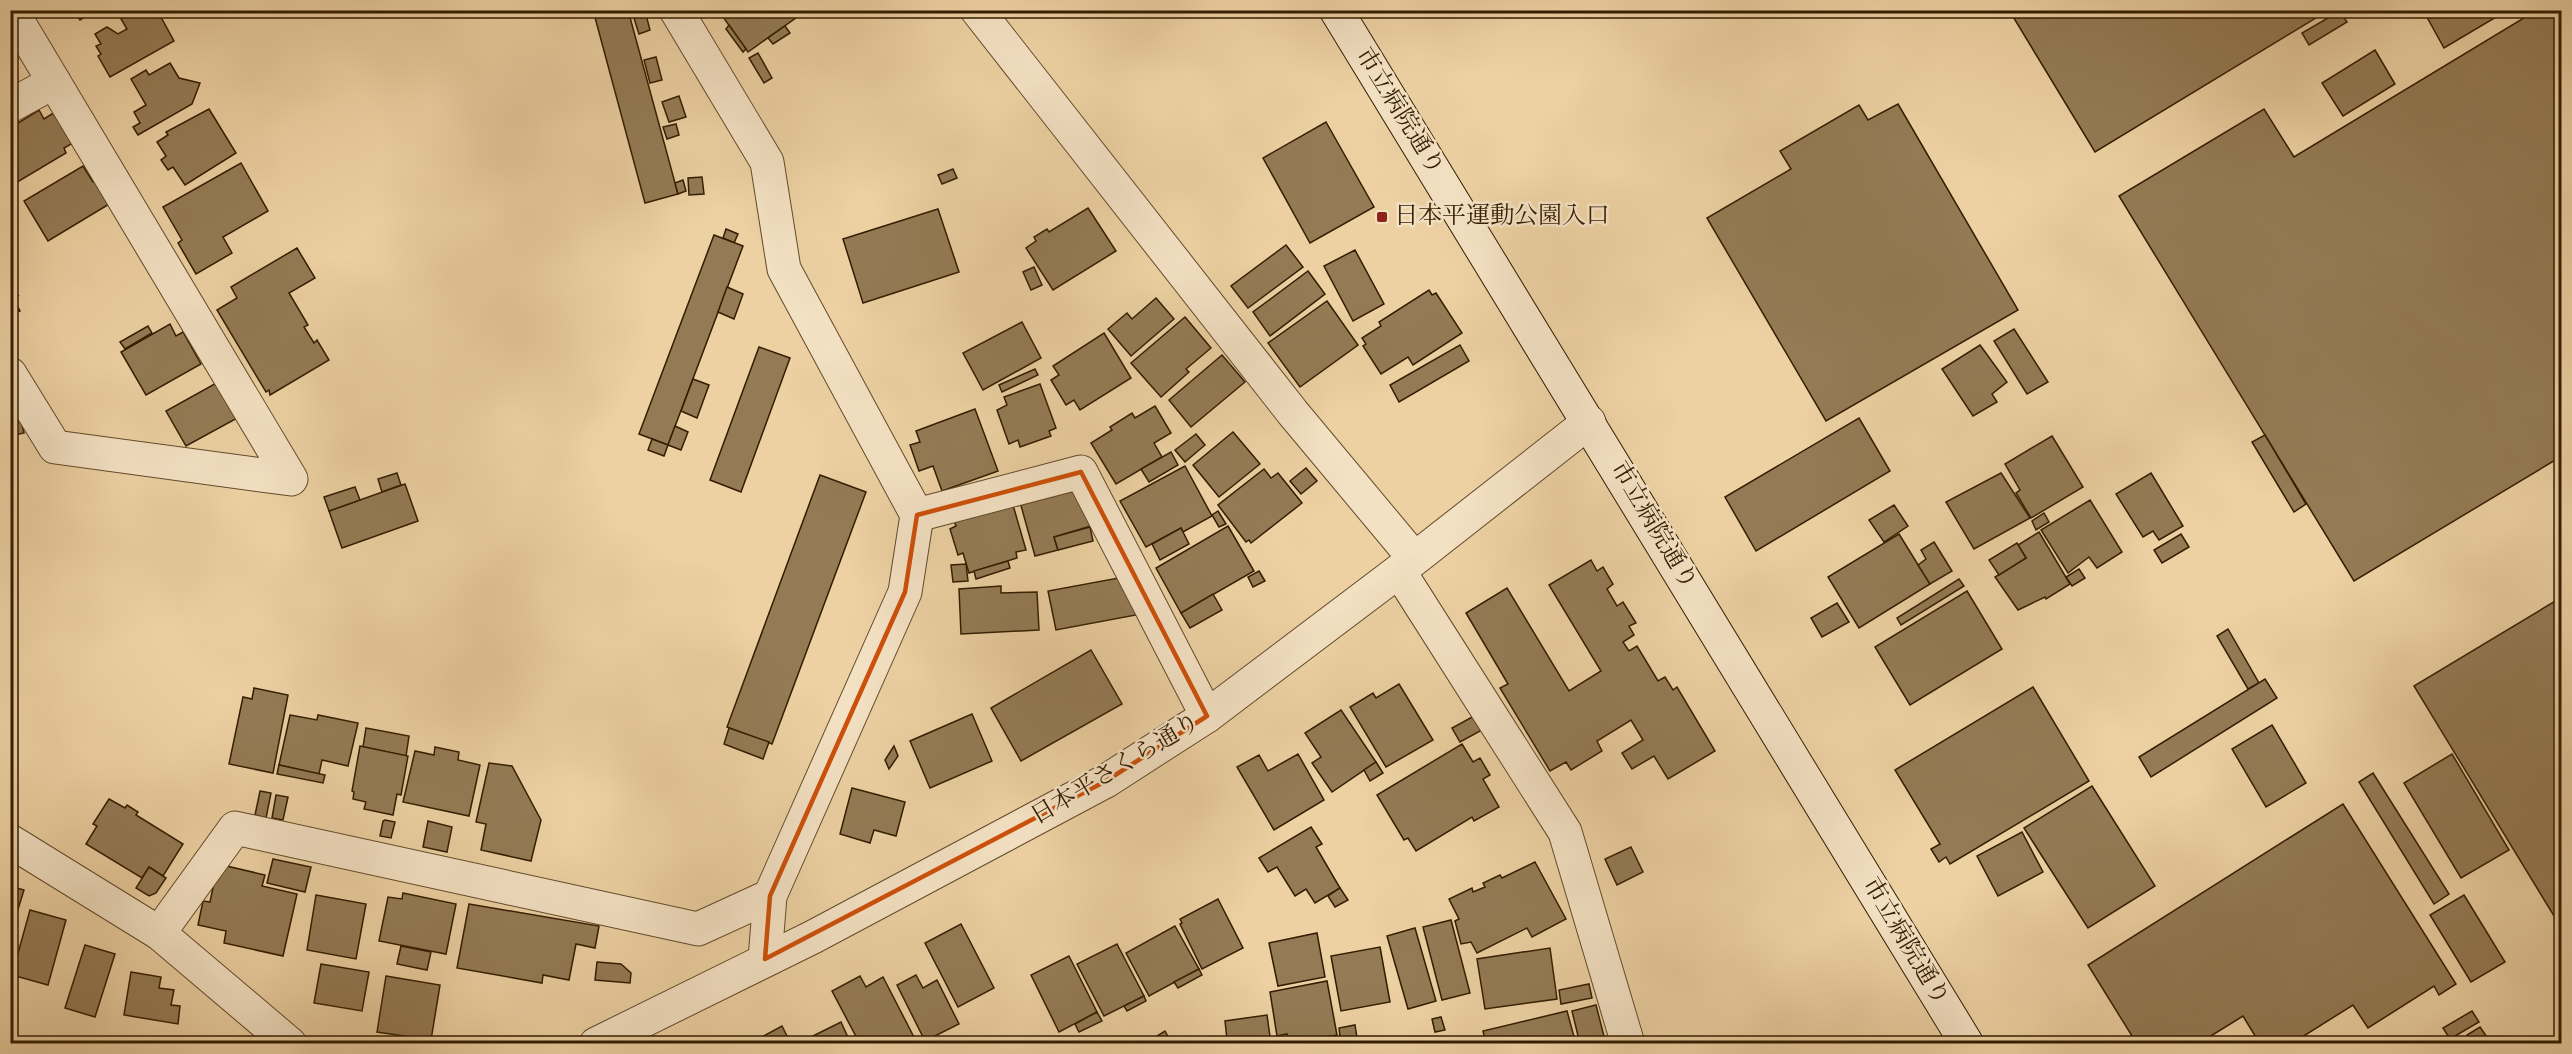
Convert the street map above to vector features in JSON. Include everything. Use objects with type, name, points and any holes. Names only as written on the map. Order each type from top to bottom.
[{"type":"street","points":[[10,374],[55,447],[291,479],[11,10]]},
{"type":"street","points":[[676,10],[767,162],[784,269],[917,515],[906,592],[770,896],[765,959]]},
{"type":"street","points":[[977,10],[1293,413],[1407,564],[1565,832],[1628,1044]]},
{"type":"street","name":"市立病院通り","points":[[1336,10],[1590,422],[1967,1044]]},
{"type":"street","points":[[10,106],[54,82]]},
{"type":"street","name":"日本平さくら通り","points":[[596,1044],[813,937],[1106,781],[1207,716],[1590,422]]},
{"type":"street","points":[[917,515],[1081,472],[1207,716]]},
{"type":"street","points":[[159,933],[235,828],[698,929],[770,896]]},
{"type":"street","points":[[10,841],[159,933],[290,1044]]},
{"type":"highlighted area","points":[[1081,472],[1207,716],[1106,781],[765,959],[770,896],[905,592],[917,515]]},
{"type":"building","points":[[73,10],[96,10],[80,20]]},
{"type":"building","points":[[136,10],[157,10],[174,41],[110,77],[98,56],[101,54],[96,46],[101,44],[95,34],[107,27],[118,34],[127,29],[121,19]]},
{"type":"building","points":[[593,10],[628,10],[678,194],[645,203]]},
{"type":"building","points":[[732,10],[807,10],[748,52],[723,17]]},
{"type":"building","points":[[2009,10],[2329,10],[2095,152]]},
{"type":"building","points":[[2423,10],[2508,10],[2444,48]]},
{"type":"building","points":[[2537,10],[2562,10],[2562,456],[2354,581],[2119,196],[2264,109],[2294,157]]},
{"type":"building","points":[[645,11],[650,30],[639,34],[633,15]]},
{"type":"building","points":[[2340,11],[2347,22],[2309,45],[2302,33]]},
{"type":"building","points":[[729,25],[746,49],[743,52],[726,29]]},
{"type":"building","points":[[785,26],[790,33],[773,44],[768,38]]},
{"type":"building","points":[[2375,50],[2395,84],[2343,116],[2322,83]]},
{"type":"building","points":[[758,53],[772,78],[764,83],[749,58]]},
{"type":"building","points":[[656,57],[662,80],[650,83],[644,60]]},
{"type":"building","points":[[170,63],[179,78],[200,83],[192,104],[138,135],[133,127],[140,123],[134,112],[146,105],[131,79],[146,70],[149,75]]},
{"type":"building","points":[[679,96],[686,117],[669,122],[662,102]]},
{"type":"building","points":[[1898,104],[2018,310],[1826,421],[1707,218],[1791,169],[1780,151],[1859,105],[1868,120]]},
{"type":"building","points":[[209,109],[236,153],[185,185],[173,167],[168,170],[161,160],[166,156],[157,142],[168,135],[166,132]]},
{"type":"building","points":[[39,110],[44,119],[55,112],[73,143],[64,148],[66,153],[14,184],[10,179],[10,128]]},
{"type":"building","points":[[1326,122],[1374,207],[1310,243],[1263,158]]},
{"type":"building","points":[[676,124],[679,135],[667,139],[663,127]]},
{"type":"building","points":[[241,163],[268,211],[223,237],[232,253],[196,274],[178,243],[182,240],[163,207]]},
{"type":"building","points":[[83,166],[93,182],[97,180],[111,203],[48,241],[24,201]]},
{"type":"building","points":[[953,169],[957,178],[942,184],[938,175]]},
{"type":"building","points":[[702,177],[704,194],[689,195],[688,178]]},
{"type":"building","points":[[683,180],[686,191],[678,194],[675,183]]},
{"type":"building","points":[[1088,208],[1116,251],[1053,290],[1026,248],[1036,241],[1034,237],[1047,229],[1049,232]]},
{"type":"building","points":[[938,209],[959,272],[863,303],[843,239]]},
{"type":"building","points":[[726,229],[738,234],[734,243],[723,238]]},
{"type":"building","points":[[714,235],[743,246],[668,445],[639,434]]},
{"type":"building","points":[[1286,245],[1303,267],[1248,308],[1231,286]]},
{"type":"building","points":[[297,248],[315,278],[289,293],[308,325],[304,327],[314,343],[317,340],[329,360],[270,395],[269,390],[266,392],[217,310],[237,298],[231,287]]},
{"type":"building","points":[[1355,250],[1384,304],[1353,321],[1324,266]]},
{"type":"building","points":[[1034,267],[1042,285],[1031,290],[1023,272]]},
{"type":"building","points":[[1308,271],[1325,294],[1270,336],[1253,312]]},
{"type":"building","points":[[727,287],[743,294],[734,319],[718,312]]},
{"type":"building","points":[[1429,290],[1432,295],[1436,293],[1462,333],[1413,365],[1408,357],[1381,374],[1363,346],[1366,344],[1362,338],[1381,326],[1379,322]]},
{"type":"building","points":[[18,296],[13,299],[20,311],[10,316],[10,298]]},
{"type":"building","points":[[1156,298],[1174,319],[1131,356],[1108,329],[1127,313],[1132,319]]},
{"type":"building","points":[[1327,301],[1358,345],[1300,387],[1268,343]]},
{"type":"building","points":[[1185,317],[1211,348],[1186,369],[1189,372],[1161,397],[1131,363]]},
{"type":"building","points":[[1022,322],[1041,358],[983,390],[963,353]]},
{"type":"building","points":[[170,324],[176,336],[183,332],[201,364],[146,395],[121,352]]},
{"type":"building","points":[[148,326],[152,333],[125,349],[120,342]]},
{"type":"building","points":[[2014,329],[2048,382],[2027,394],[1994,341]]},
{"type":"building","points":[[1104,333],[1131,378],[1080,410],[1074,400],[1066,405],[1051,380],[1059,375],[1053,366]]},
{"type":"building","points":[[1460,345],[1469,361],[1399,402],[1390,385]]},
{"type":"building","points":[[1980,345],[2007,382],[1992,394],[1997,402],[1973,416],[1942,369]]},
{"type":"building","points":[[759,347],[790,358],[741,492],[710,480]]},
{"type":"building","points":[[1222,355],[1245,382],[1191,427],[1169,400]]},
{"type":"building","points":[[1035,369],[1038,375],[1002,392],[999,385]]},
{"type":"building","points":[[693,379],[709,385],[697,418],[681,411]]},
{"type":"building","points":[[220,381],[241,416],[186,446],[166,411]]},
{"type":"building","points":[[1040,384],[1056,428],[1049,431],[1051,436],[1020,447],[1018,440],[1009,444],[997,410],[1007,405],[1004,397]]},
{"type":"building","points":[[1155,406],[1171,433],[1154,443],[1162,457],[1116,484],[1091,443],[1112,430],[1110,427],[1132,413],[1135,418]]},
{"type":"building","points":[[975,409],[998,471],[942,491],[933,466],[919,471],[910,445],[920,442],[916,431]]},
{"type":"building","points":[[1859,418],[1890,471],[1756,551],[1725,497]]},
{"type":"building","points":[[21,421],[24,433],[10,436],[10,424]]},
{"type":"building","points":[[675,426],[688,432],[681,450],[668,445]]},
{"type":"building","points":[[1233,432],[1260,464],[1219,497],[1193,465]]},
{"type":"building","points":[[1196,434],[1205,445],[1185,462],[1175,450]]},
{"type":"building","points":[[2265,435],[2306,504],[2294,512],[2252,442]]},
{"type":"building","points":[[2052,436],[2083,487],[2031,518],[2016,493],[2020,490],[2005,464]]},
{"type":"building","points":[[652,439],[668,445],[664,456],[648,450]]},
{"type":"building","points":[[1171,452],[1178,465],[1149,482],[1141,469]]},
{"type":"building","points":[[1185,466],[1212,516],[1183,532],[1181,528],[1146,547],[1120,501]]},
{"type":"building","points":[[1306,468],[1317,481],[1301,494],[1290,481]]},
{"type":"building","points":[[1264,469],[1271,478],[1278,473],[1302,503],[1251,543],[1249,540],[1246,542],[1218,505]]},
{"type":"building","points":[[397,473],[401,485],[382,492],[378,479]]},
{"type":"building","points":[[2001,473],[2030,518],[1974,549],[1946,502]]},
{"type":"building","points":[[2151,473],[2183,526],[2159,540],[2153,531],[2143,537],[2116,494]]},
{"type":"building","points":[[820,475],[866,492],[772,744],[727,727]]},
{"type":"building","points":[[405,484],[418,521],[342,548],[329,511]]},
{"type":"building","points":[[355,487],[360,500],[329,511],[324,497]]},
{"type":"building","points":[[1071,488],[1071,492],[1075,491],[1091,526],[1054,537],[1058,550],[1035,556],[1020,502]]},
{"type":"building","points":[[2090,500],[2122,552],[2097,568],[2089,557],[2068,573],[2041,530]]},
{"type":"building","points":[[1013,505],[1026,550],[1016,552],[1017,558],[969,573],[963,553],[958,555],[950,529],[956,526],[954,521]]},
{"type":"building","points":[[1894,505],[1908,526],[1884,542],[1869,520]]},
{"type":"building","points":[[1218,511],[1226,524],[1219,527],[1212,515]]},
{"type":"building","points":[[2044,513],[2049,522],[2036,530],[2032,521]]},
{"type":"building","points":[[1228,526],[1254,571],[1181,613],[1156,568]]},
{"type":"building","points":[[1090,527],[1093,541],[1058,550],[1054,537]]},
{"type":"building","points":[[1181,528],[1189,544],[1160,560],[1152,544]]},
{"type":"building","points":[[2039,532],[2070,584],[2046,599],[2045,597],[2018,610],[1995,577],[2026,558],[2018,545]]},
{"type":"building","points":[[1899,534],[1930,584],[1859,628],[1828,577]]},
{"type":"building","points":[[2181,534],[2189,547],[2162,563],[2154,550]]},
{"type":"building","points":[[1934,542],[1952,571],[1930,584],[1918,565],[1926,559],[1921,550]]},
{"type":"building","points":[[2017,543],[2026,558],[1999,575],[1989,560]]},
{"type":"building","points":[[1591,560],[1597,571],[1603,567],[1613,584],[1607,589],[1617,606],[1623,602],[1636,623],[1629,626],[1634,635],[1623,642],[1629,651],[1637,646],[1658,681],[1665,677],[1673,690],[1677,687],[1715,751],[1668,779],[1654,756],[1632,769],[1622,753],[1643,740],[1631,720],[1597,741],[1602,751],[1571,770],[1566,762],[1550,771],[1500,688],[1508,684],[1466,613],[1507,588],[1569,691],[1601,671],[1549,585]]},
{"type":"building","points":[[1008,561],[1010,568],[976,579],[974,571]]},
{"type":"building","points":[[966,564],[968,581],[953,582],[951,565]]},
{"type":"building","points":[[2079,569],[2085,578],[2072,586],[2066,577]]},
{"type":"building","points":[[1259,571],[1265,581],[1253,587],[1248,577]]},
{"type":"building","points":[[1129,576],[1136,615],[1056,630],[1048,591]]},
{"type":"building","points":[[1959,579],[1964,586],[1901,625],[1897,618]]},
{"type":"building","points":[[1001,586],[1001,593],[1037,592],[1039,630],[961,634],[959,589]]},
{"type":"building","points":[[1967,591],[2002,649],[1910,705],[1875,647]]},
{"type":"building","points":[[1213,594],[1222,610],[1190,628],[1181,613]]},
{"type":"building","points":[[2562,597],[2562,911],[2554,916],[2414,686]]},
{"type":"building","points":[[1837,603],[1849,622],[1822,637],[1811,618]]},
{"type":"building","points":[[2228,629],[2259,683],[2248,689],[2217,636]]},
{"type":"building","points":[[1091,650],[1122,704],[1021,761],[991,708]]},
{"type":"building","points":[[2265,679],[2277,698],[2151,777],[2139,757]]},
{"type":"building","points":[[1399,684],[1433,740],[1386,767],[1350,707],[1373,693],[1376,698]]},
{"type":"building","points":[[2033,687],[2089,781],[1950,864],[1946,857],[1939,862],[1931,849],[1940,844],[1895,770]]},
{"type":"building","points":[[254,688],[288,695],[273,773],[229,764],[243,697],[252,699]]},
{"type":"building","points":[[1341,710],[1376,762],[1332,792],[1312,763],[1321,757],[1305,733]]},
{"type":"building","points":[[972,714],[992,761],[930,788],[910,741]]},
{"type":"building","points":[[290,715],[317,720],[318,715],[358,723],[348,766],[322,760],[319,774],[279,765]]},
{"type":"building","points":[[1474,716],[1482,730],[1460,742],[1452,728]]},
{"type":"building","points":[[2272,725],[2306,783],[2266,807],[2232,749]]},
{"type":"building","points":[[366,728],[409,736],[406,756],[363,747]]},
{"type":"building","points":[[729,728],[769,742],[763,759],[724,744]]},
{"type":"building","points":[[1462,744],[1473,762],[1480,758],[1490,775],[1483,779],[1499,807],[1474,821],[1472,817],[1416,851],[1408,838],[1404,840],[1377,795]]},
{"type":"building","points":[[360,746],[408,756],[401,795],[397,794],[393,815],[364,809],[366,802],[353,799],[354,792],[352,791]]},
{"type":"building","points":[[894,746],[898,756],[889,769],[885,760]]},
{"type":"building","points":[[435,747],[459,752],[458,760],[480,765],[469,816],[403,802],[415,751],[434,755]]},
{"type":"building","points":[[1298,754],[1324,800],[1274,830],[1237,767],[1259,755],[1268,771]]},
{"type":"building","points":[[2452,754],[2509,850],[2461,878],[2404,783]]},
{"type":"building","points":[[1376,762],[1383,773],[1370,781],[1364,770]]},
{"type":"building","points":[[489,763],[512,766],[541,820],[531,861],[481,850],[486,824],[476,822]]},
{"type":"building","points":[[279,765],[325,775],[323,783],[277,774]]},
{"type":"building","points":[[2373,773],[2449,894],[2434,904],[2359,782]]},
{"type":"building","points":[[2092,786],[2155,886],[2088,928],[2024,828]]},
{"type":"building","points":[[852,788],[905,802],[896,836],[874,830],[870,843],[840,834]]},
{"type":"building","points":[[260,791],[271,793],[266,818],[255,815]]},
{"type":"building","points":[[276,795],[288,797],[283,820],[272,818]]},
{"type":"building","points":[[109,799],[125,808],[127,805],[138,812],[136,815],[183,844],[163,876],[149,867],[142,878],[86,844],[97,826],[93,824]]},
{"type":"building","points":[[2343,804],[2456,984],[2439,995],[2434,986],[2368,1028],[2353,1005],[2291,1044],[2260,1044],[2243,1016],[2198,1044],[2137,1044],[2088,965]]},
{"type":"building","points":[[385,820],[395,822],[391,838],[380,836]]},
{"type":"building","points":[[428,821],[452,827],[447,852],[423,847]]},
{"type":"building","points":[[1311,827],[1322,844],[1316,847],[1340,888],[1315,903],[1306,889],[1295,896],[1277,867],[1268,872],[1259,858]]},
{"type":"building","points":[[2022,832],[2043,872],[1998,896],[1977,856]]},
{"type":"building","points":[[1631,847],[1643,872],[1617,885],[1605,859]]},
{"type":"building","points":[[273,859],[311,867],[305,892],[267,883]]},
{"type":"building","points":[[1535,862],[1566,919],[1532,937],[1527,928],[1477,953],[1471,942],[1461,944],[1455,921],[1459,919],[1449,899],[1472,888],[1473,892],[1485,887],[1483,883],[1500,875],[1502,878]]},
{"type":"building","points":[[218,864],[265,875],[262,886],[297,894],[283,956],[224,943],[226,931],[198,925],[203,901],[210,902]]},
{"type":"building","points":[[149,867],[166,878],[156,893],[149,896],[136,888]]},
{"type":"building","points":[[10,886],[24,890],[10,935]]},
{"type":"building","points":[[1340,888],[1348,900],[1335,907],[1328,896]]},
{"type":"building","points":[[403,893],[456,904],[446,954],[379,941],[388,897],[402,899]]},
{"type":"building","points":[[316,895],[366,904],[356,959],[307,950]]},
{"type":"building","points":[[2464,895],[2505,962],[2471,982],[2430,915]]},
{"type":"building","points":[[1218,899],[1243,948],[1202,969],[1180,924],[1182,923],[1180,919]]},
{"type":"building","points":[[469,904],[599,926],[595,948],[576,944],[569,980],[543,975],[542,983],[457,968]]},
{"type":"building","points":[[30,910],[66,920],[48,985],[12,975]]},
{"type":"building","points":[[1451,920],[1470,993],[1442,1000],[1423,927]]},
{"type":"building","points":[[961,924],[994,988],[958,1007],[925,943]]},
{"type":"building","points":[[1175,926],[1199,969],[1149,996],[1126,953]]},
{"type":"building","points":[[1415,928],[1436,1001],[1408,1009],[1387,936]]},
{"type":"building","points":[[1317,933],[1325,977],[1278,986],[1269,943]]},
{"type":"building","points":[[1117,944],[1144,996],[1104,1016],[1077,964]]},
{"type":"building","points":[[85,945],[115,954],[95,1017],[65,1008]]},
{"type":"building","points":[[401,946],[431,952],[427,970],[397,964]]},
{"type":"building","points":[[1380,947],[1390,1002],[1341,1011],[1331,956]]},
{"type":"building","points":[[1550,948],[1557,999],[1485,1009],[1477,959]]},
{"type":"building","points":[[1069,956],[1097,1012],[1059,1032],[1031,975]]},
{"type":"building","points":[[597,962],[621,964],[631,973],[630,983],[595,980]]},
{"type":"building","points":[[321,964],[369,972],[362,1011],[314,1003]]},
{"type":"building","points":[[1199,969],[1202,975],[1178,988],[1174,982]]},
{"type":"building","points":[[131,972],[161,977],[159,988],[174,990],[171,1005],[180,1006],[178,1024],[124,1015]]},
{"type":"building","points":[[916,975],[923,988],[937,980],[959,1024],[925,1041],[897,985]]},
{"type":"building","points":[[386,976],[440,985],[431,1040],[377,1032]]},
{"type":"building","points":[[860,976],[866,987],[883,977],[917,1043],[883,1044],[882,1040],[876,1044],[860,1044],[832,991]]},
{"type":"building","points":[[1327,981],[1337,1035],[1291,1044],[1289,1044],[1287,1034],[1277,1036],[1270,992]]},
{"type":"building","points":[[1589,984],[1592,998],[1561,1004],[1559,990]]},
{"type":"building","points":[[1144,996],[1146,1001],[1127,1011],[1124,1006]]},
{"type":"building","points":[[1596,1005],[1606,1044],[1580,1044],[1572,1011]]},
{"type":"building","points":[[1567,1011],[1576,1044],[1486,1044],[1483,1031]]},
{"type":"building","points":[[2472,1011],[2479,1022],[2450,1039],[2443,1028]]},
{"type":"building","points":[[1097,1012],[1102,1021],[1079,1032],[1075,1024]]},
{"type":"building","points":[[1267,1015],[1271,1044],[1215,1044],[1215,1041],[1227,1040],[1225,1021]]},
{"type":"building","points":[[1441,1017],[1445,1030],[1435,1032],[1432,1019]]},
{"type":"building","points":[[841,1022],[851,1044],[804,1044],[803,1041]]},
{"type":"building","points":[[1355,1025],[1358,1044],[1341,1044],[1339,1028]]},
{"type":"building","points":[[782,1026],[791,1044],[749,1044]]},
{"type":"building","points":[[2480,1027],[2491,1043],[2473,1044],[2467,1035]]},
{"type":"building","points":[[1165,1031],[1172,1044],[1144,1044]]},
{"type":"building","points":[[1330,1036],[1332,1044],[1308,1044],[1308,1040]]},
{"type":"place","name":"日本平運動公園入口","points":[[1382,217]]}]
